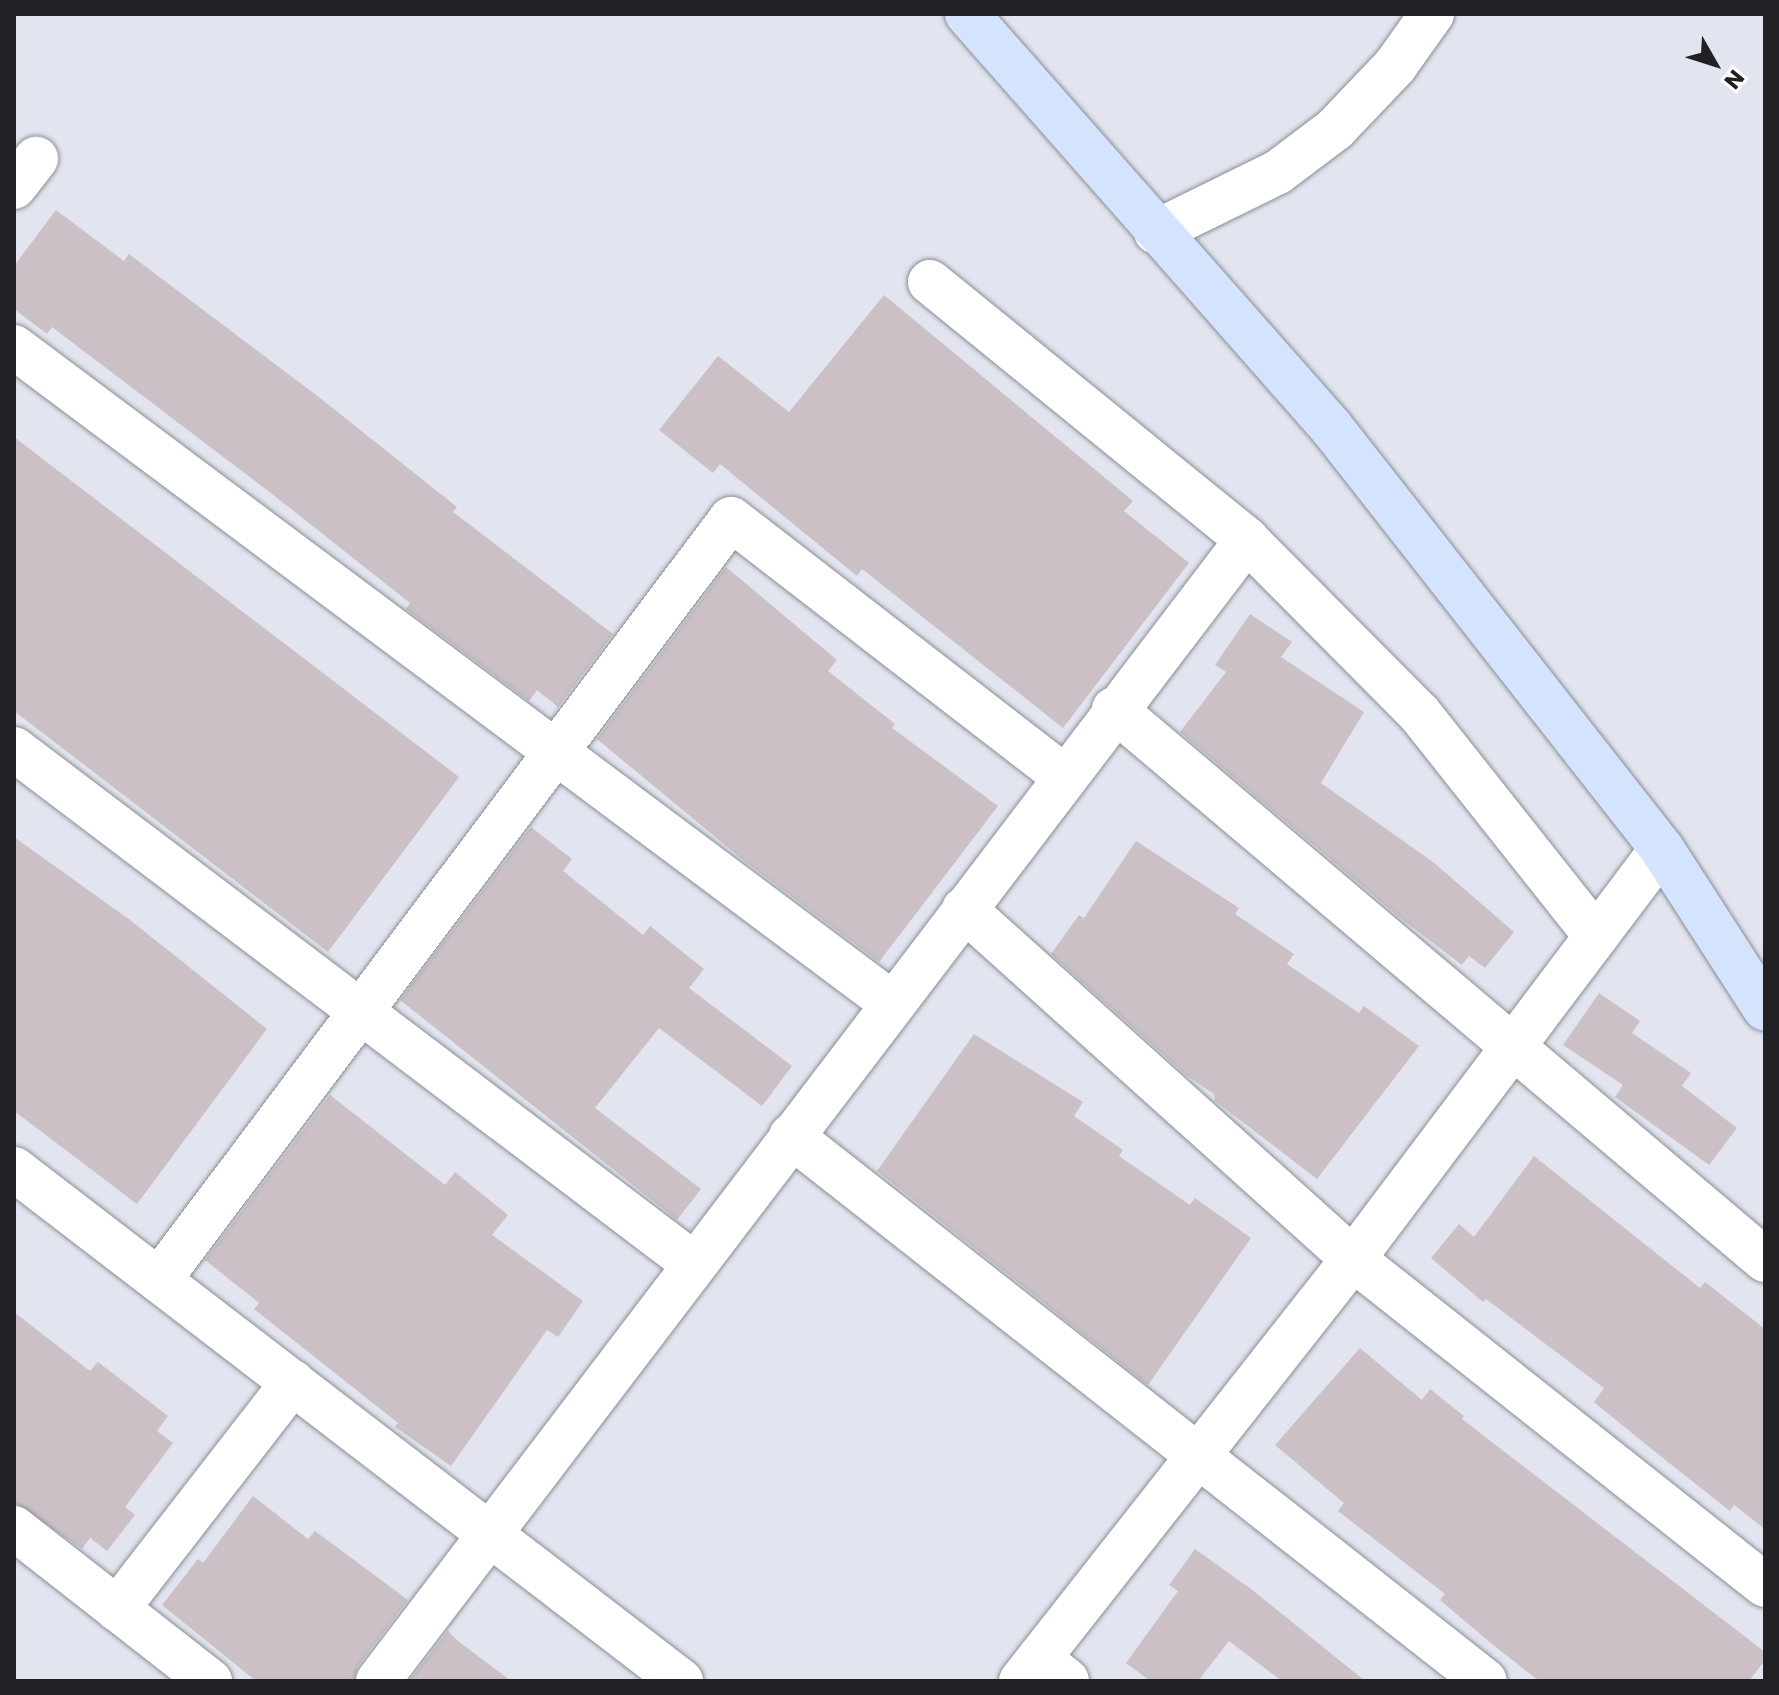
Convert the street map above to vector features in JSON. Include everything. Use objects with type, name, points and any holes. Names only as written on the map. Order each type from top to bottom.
[{"type":"main road","points":[[967,14],[1331,427],[1662,849],[1765,1009]]},
{"type":"street","points":[[1156,232],[1278,172],[1335,129],[1395,66],[1432,14]]},
{"type":"street","points":[[930,282],[1247,540],[1419,713],[1596,936]]},
{"type":"street","points":[[14,347],[892,1003]]},
{"type":"street","points":[[159,1280],[731,519],[1064,776]]},
{"type":"street","points":[[378,1681],[1114,709],[1247,540]]},
{"type":"street","points":[[1114,709],[1765,1260]]},
{"type":"street","points":[[14,749],[694,1264]]},
{"type":"street","points":[[1043,1673],[1196,1454],[1353,1259],[1662,849]]},
{"type":"street","points":[[964,909],[1353,1259],[1765,1585]]},
{"type":"street","points":[[791,1136],[1485,1681]]},
{"type":"street","points":[[14,1169],[681,1681]]},
{"type":"street","points":[[117,1609],[293,1382]]},
{"type":"street","points":[[14,1528],[210,1681]]},
{"type":"building","points":[[56,210],[124,261],[129,254],[320,398],[457,507],[453,512],[613,634],[558,707],[537,690],[529,701],[406,609],[410,603],[276,497],[52,327],[47,334],[14,309],[14,266]]},
{"type":"building","points":[[884,295],[1133,501],[1124,511],[1189,563],[1063,728],[862,569],[857,576],[720,464],[713,473],[659,430],[718,356],[789,412]]},
{"type":"building","points":[[14,437],[459,777],[328,952],[14,711]]},
{"type":"building","points":[[726,567],[837,660],[828,671],[895,724],[892,728],[998,806],[879,962],[743,860],[597,739]]},
{"type":"building","points":[[1250,614],[1292,642],[1281,657],[1364,712],[1321,783],[1433,862],[1514,932],[1485,968],[1469,956],[1462,965],[1399,917],[1180,732],[1226,672],[1215,665]]},
{"type":"building","points":[[531,827],[572,859],[563,871],[643,935],[650,926],[704,969],[689,988],[792,1066],[762,1106],[659,1028],[595,1108],[701,1189],[677,1220],[400,1000]]},
{"type":"building","points":[[14,837],[130,920],[267,1029],[137,1204],[14,1111]]},
{"type":"building","points":[[1136,841],[1239,908],[1235,914],[1294,954],[1287,964],[1359,1013],[1364,1006],[1419,1046],[1317,1179],[1215,1101],[1214,1094],[1186,1075],[1051,954],[1079,915],[1084,918]]},
{"type":"building","points":[[1599,993],[1640,1021],[1632,1033],[1691,1073],[1682,1086],[1737,1128],[1709,1165],[1615,1097],[1623,1085],[1563,1045]]},
{"type":"building","points":[[974,1034],[1083,1102],[1074,1116],[1123,1150],[1119,1156],[1190,1205],[1195,1198],[1251,1238],[1148,1385],[877,1171]]},
{"type":"building","points":[[330,1095],[445,1185],[455,1172],[508,1215],[492,1235],[583,1301],[558,1337],[547,1330],[451,1466],[395,1427],[398,1423],[254,1309],[259,1303],[205,1260]]},
{"type":"building","points":[[1534,1156],[1700,1288],[1705,1282],[1765,1329],[1765,1529],[1734,1505],[1730,1511],[1649,1447],[1594,1402],[1604,1388],[1486,1299],[1483,1302],[1431,1258],[1459,1224],[1474,1237]]},
{"type":"building","points":[[14,1312],[90,1371],[98,1362],[168,1416],[157,1431],[173,1443],[125,1507],[135,1515],[107,1551],[90,1538],[82,1549],[14,1502]]},
{"type":"building","points":[[1360,1348],[1422,1400],[1430,1389],[1464,1416],[1462,1419],[1765,1652],[1765,1660],[1749,1681],[1539,1681],[1440,1600],[1445,1594],[1338,1511],[1344,1503],[1275,1445]]},
{"type":"building","points":[[253,1496],[308,1539],[315,1531],[408,1600],[358,1666],[354,1681],[256,1681],[162,1605],[198,1559],[203,1563]]},
{"type":"building","points":[[1195,1549],[1251,1589],[1365,1681],[1282,1681],[1229,1641],[1198,1681],[1150,1681],[1126,1663],[1178,1591],[1169,1585]]},
{"type":"building","points":[[448,1631],[458,1641],[511,1681],[409,1681]]}]
